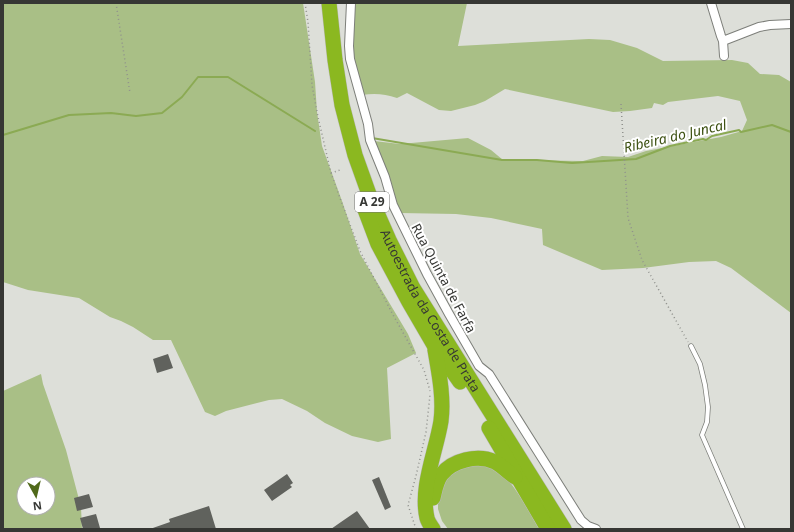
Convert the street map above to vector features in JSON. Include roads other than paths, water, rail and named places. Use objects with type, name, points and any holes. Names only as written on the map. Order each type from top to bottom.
[{"type":"highway","name":"Autoestrada da Costa de Prata","points":[[320,3],[325,62],[333,106],[349,166],[378,244],[434,345],[454,373],[492,433],[518,480],[548,529]]},
{"type":"highway","name":"Autoestrada da Costa de Prata","points":[[329,3],[335,60],[342,105],[370,197],[388,240],[413,288],[564,529]]},
{"type":"highway","points":[[433,529],[427,520],[425,503],[427,485],[441,420],[439,370],[434,345]]},
{"type":"highway","points":[[442,529],[434,512],[432,499],[436,486],[442,475],[451,466],[463,461],[479,458],[494,462],[518,480]]},
{"type":"street","name":"Rua Quinta de Farfa","points":[[351,3],[349,46],[350,59],[368,124],[370,140],[385,177],[393,205],[448,314],[479,366],[489,374],[581,520],[588,526],[596,529]]},
{"type":"street","points":[[711,3],[720,36],[723,41],[724,56]]},
{"type":"street","points":[[723,41],[759,27],[791,24]]},
{"type":"lane","points":[[691,346],[700,364],[708,407],[707,422],[702,435],[743,529]]},
{"type":"waterway","name":"Ribeira do Juncal","points":[[3,135],[69,115],[111,113],[136,116],[162,113],[182,97],[198,77],[228,77],[315,131]]},
{"type":"waterway","name":"Ribeira do Juncal","points":[[372,138],[502,160],[537,160],[572,163],[636,159],[670,146],[703,139],[706,140],[712,136],[739,130],[741,132],[772,125],[791,132]]}]
